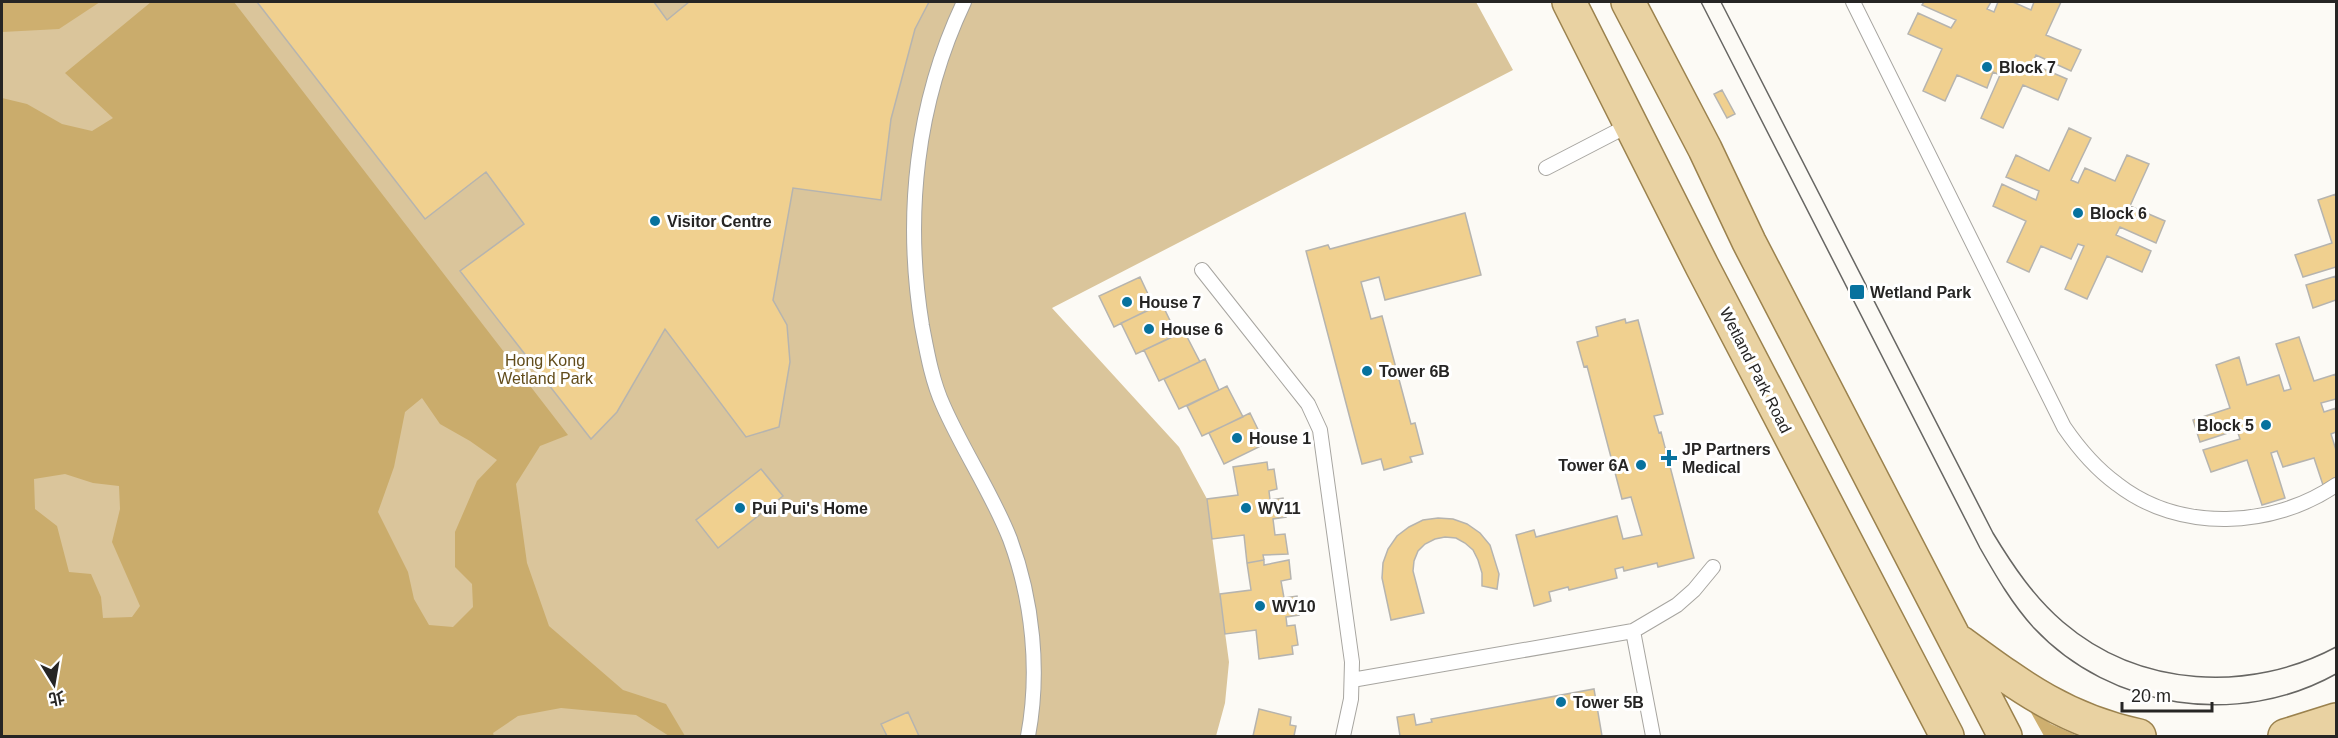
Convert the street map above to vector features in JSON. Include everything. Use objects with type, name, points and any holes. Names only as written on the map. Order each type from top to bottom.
[{"type":"main road","name":"Wetland Park Road","points":[[1569,2],[1802,460],[1947,736]]},
{"type":"main road","points":[[1628,2],[1705,149],[1749,242],[2005,736]]},
{"type":"main road","points":[[1955,638],[2020,687],[2059,709],[2095,725],[2139,736]]},
{"type":"main road","points":[[2285,736],[2337,720]]},
{"type":"lane","points":[[964,2],[935,77],[922,134],[915,191],[914,249],[918,297],[925,345],[942,404],[1010,538],[1021,575],[1029,613],[1033,651],[1033,689],[1028,736]]},
{"type":"lane","points":[[1853,2],[2064,427],[2079,449],[2098,469],[2119,486],[2150,503],[2193,516],[2220,519],[2247,519],[2273,514],[2299,506],[2337,485]]},
{"type":"lane","points":[[1546,168],[1631,124]]},
{"type":"lane","points":[[1202,270],[1308,404],[1315,416],[1323,453],[1352,662],[1352,681],[1343,736]]},
{"type":"lane","points":[[1352,681],[1633,632],[1677,605],[1694,590],[1713,567]]},
{"type":"lane","points":[[1633,632],[1653,736]]},
{"type":"green space","name":"Hong Kong Wetland Park","points":[[2,2],[1476,2],[1513,70],[1052,308],[1179,447],[1207,499],[1229,662],[1225,703],[1216,736],[2,736]]},
{"type":"shaded area","points":[[2,2],[100,2],[59,29],[2,32]]},
{"type":"shaded area","points":[[151,2],[234,2],[568,435],[540,446],[516,484],[527,563],[549,626],[623,690],[666,704],[685,736],[669,736],[636,715],[561,708],[518,716],[493,733],[494,736],[2,736],[2,98],[27,104],[62,124],[92,131],[113,118],[65,73]],"holes":[[[422,398],[440,424],[497,460],[477,481],[455,532],[455,567],[472,584],[473,607],[453,627],[429,625],[414,599],[408,572],[378,512],[394,467],[405,412]],[[65,474],[93,483],[119,486],[120,509],[112,542],[140,606],[132,617],[103,618],[101,597],[91,574],[69,572],[57,526],[35,509],[34,479]]]},
{"type":"shaded area","points":[[2029,709],[2051,724],[2078,736],[2044,736]]},
{"type":"building","name":"Visitor Centre","points":[[257,2],[654,2],[667,20],[689,2],[929,2],[915,29],[891,119],[881,200],[793,188],[773,300],[787,325],[790,362],[779,427],[746,437],[665,329],[617,412],[591,439],[460,271],[524,224],[486,172],[425,219]]},
{"type":"building","name":"Block 7","points":[[1924,2],[1991,2],[1987,9],[1994,12],[1998,2],[2013,2],[2031,10],[2034,2],[2061,2],[2046,35],[2081,50],[2071,71],[2036,55],[2032,64],[2067,79],[2058,100],[2023,85],[2003,128],[1981,118],[2000,75],[1993,72],[1987,88],[1957,75],[1945,101],[1923,91],[1942,49],[1908,34],[1918,13],[1951,28],[1956,20],[1922,5]]},
{"type":"building","points":[[1722,90],[1735,114],[1727,118],[1714,94]]},
{"type":"building","name":"Block 6","points":[[2069,128],[2091,138],[2071,180],[2078,183],[2085,168],[2115,181],[2127,155],[2149,164],[2130,206],[2165,221],[2156,243],[2120,227],[2116,235],[2151,251],[2142,272],[2107,256],[2087,299],[2065,289],[2084,246],[2078,244],[2071,259],[2041,246],[2029,272],[2007,262],[2026,221],[1993,206],[2002,184],[2036,200],[2039,191],[2006,177],[2016,155],[2049,171]]},
{"type":"building","points":[[2336,194],[2336,267],[2303,277],[2295,255],[2332,243],[2318,200]]},
{"type":"building","name":"Tower 6B","points":[[1465,213],[1481,275],[1385,300],[1379,277],[1361,282],[1371,319],[1382,316],[1411,424],[1415,423],[1423,454],[1410,457],[1412,462],[1384,470],[1381,459],[1362,464],[1306,251],[1328,245],[1330,249]]},
{"type":"building","points":[[2336,276],[2336,300],[2313,308],[2306,285]]},
{"type":"building","name":"House 7","points":[[1140,277],[1154,307],[1114,327],[1099,296]]},
{"type":"building","name":"House 6","points":[[1162,304],[1177,335],[1136,354],[1121,323]]},
{"type":"building","name":"Tower 6A","points":[[1625,319],[1626,323],[1638,320],[1663,414],[1654,416],[1659,433],[1661,432],[1694,558],[1658,567],[1657,563],[1624,571],[1623,567],[1615,569],[1617,578],[1569,590],[1568,587],[1549,592],[1551,601],[1534,606],[1516,535],[1534,530],[1536,537],[1617,516],[1623,539],[1642,535],[1631,497],[1622,499],[1587,366],[1584,367],[1577,342],[1598,336],[1596,327]]},
{"type":"building","points":[[1184,331],[1200,362],[1159,381],[1144,350]]},
{"type":"building","name":"Block 5","points":[[2299,337],[2314,381],[2336,374],[2336,399],[2321,403],[2324,412],[2336,408],[2336,432],[2331,434],[2336,450],[2336,480],[2323,485],[2314,458],[2283,467],[2277,451],[2271,453],[2285,498],[2262,505],[2247,460],[2211,472],[2203,450],[2240,439],[2237,430],[2200,442],[2193,420],[2230,408],[2216,365],[2239,357],[2247,385],[2279,375],[2284,391],[2291,389],[2276,344]]},
{"type":"building","points":[[1205,359],[1219,390],[1179,409],[1164,379]]},
{"type":"building","points":[[1227,386],[1243,417],[1202,436],[1187,406]]},
{"type":"building","name":"House 1","points":[[1250,413],[1265,444],[1224,464],[1209,433]]},
{"type":"building","name":"WV11","points":[[1267,462],[1268,470],[1274,469],[1277,489],[1269,491],[1270,500],[1283,498],[1286,517],[1273,519],[1275,535],[1285,534],[1288,554],[1263,555],[1264,560],[1247,563],[1244,535],[1212,539],[1207,499],[1238,495],[1233,467]]},
{"type":"building","name":"Pui Pui's Home","points":[[761,469],[783,496],[718,548],[696,520]]},
{"type":"building","points":[[1453,519],[1467,524],[1480,533],[1490,545],[1499,574],[1497,589],[1482,586],[1482,573],[1478,560],[1473,550],[1465,543],[1456,538],[1435,539],[1418,551],[1414,561],[1413,571],[1424,613],[1391,620],[1382,578],[1383,563],[1388,549],[1397,536],[1409,527],[1423,520]]},
{"type":"building","name":"WV10","points":[[1264,560],[1264,565],[1289,560],[1291,579],[1281,581],[1284,598],[1297,596],[1299,615],[1286,617],[1287,626],[1295,625],[1298,645],[1292,646],[1293,654],[1259,659],[1256,630],[1225,634],[1220,594],[1251,590],[1247,563]]},
{"type":"building","name":"Tower 5B","points":[[1594,689],[1602,736],[1400,736],[1397,717],[1414,714],[1416,725],[1432,722],[1431,719]]},
{"type":"building","points":[[1259,709],[1291,717],[1290,725],[1296,726],[1294,736],[1253,736]]},
{"type":"building","points":[[908,712],[919,736],[887,736],[881,724]]},
{"type":"tram line","points":[[1701,2],[1980,548],[2011,600],[2034,628],[2065,656],[2100,677],[2138,693],[2178,702],[2218,705],[2259,701],[2298,691],[2336,674]]},
{"type":"tram line","points":[[1721,2],[1993,533],[2033,592],[2063,622],[2093,644],[2126,660],[2161,671],[2196,677],[2232,677],[2268,672],[2303,662],[2336,647]]},
{"type":"place","name":"Block 7","points":[[1987,67]]},
{"type":"place","name":"Block 6","points":[[2078,213]]},
{"type":"place","name":"Visitor Centre","points":[[655,221]]},
{"type":"place","name":"Wetland Park","points":[[1857,292]]},
{"type":"place","name":"House 7","points":[[1127,302]]},
{"type":"place","name":"House 6","points":[[1149,329]]},
{"type":"place","name":"Tower 6B","points":[[1367,371]]},
{"type":"place","name":"Block 5","points":[[2266,425]]},
{"type":"place","name":"House 1","points":[[1237,438]]},
{"type":"place","name":"JP Partners Medical","points":[[1669,458]]},
{"type":"place","name":"Tower 6A","points":[[1641,465]]},
{"type":"place","name":"Pui Pui's Home","points":[[740,508]]},
{"type":"place","name":"WV11","points":[[1246,508]]},
{"type":"place","name":"WV10","points":[[1260,606]]},
{"type":"place","name":"Tower 5B","points":[[1561,702]]}]
